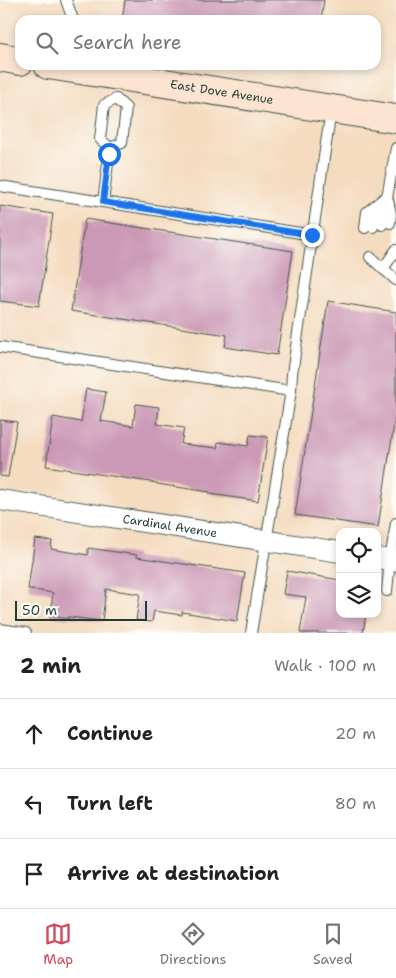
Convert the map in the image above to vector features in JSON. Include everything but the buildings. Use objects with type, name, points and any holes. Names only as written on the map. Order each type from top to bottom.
[{"type":"main road","points":[[0,57],[15,59]]},
{"type":"main road","name":"East Dove Avenue","points":[[70,70],[117,87],[331,109],[396,119]]},
{"type":"street","name":"Cardinal Avenue","points":[[0,500],[336,551]]},
{"type":"lane","points":[[66,0],[71,15]]},
{"type":"lane","points":[[110,148],[100,139],[104,105],[117,87]]},
{"type":"lane","points":[[110,148],[122,143],[126,108],[117,87]]},
{"type":"lane","points":[[250,633],[291,391],[331,109]]},
{"type":"lane","points":[[103,202],[110,148]]},
{"type":"lane","points":[[387,196],[367,212],[378,226],[387,196],[394,171],[396,148]]},
{"type":"lane","points":[[0,186],[312,235]]},
{"type":"lane","points":[[387,196],[396,205]]},
{"type":"lane","points":[[387,196],[396,209]]},
{"type":"lane","points":[[382,255],[383,269],[396,280]]},
{"type":"lane","points":[[382,255],[383,269]]},
{"type":"lane","points":[[0,347],[291,391]]},
{"type":"lane","points":[[387,591],[388,559],[396,529]]},
{"type":"lane","points":[[0,629],[26,633]]},
{"type":"route","points":[[109,154],[103,202],[312,235]]}]
